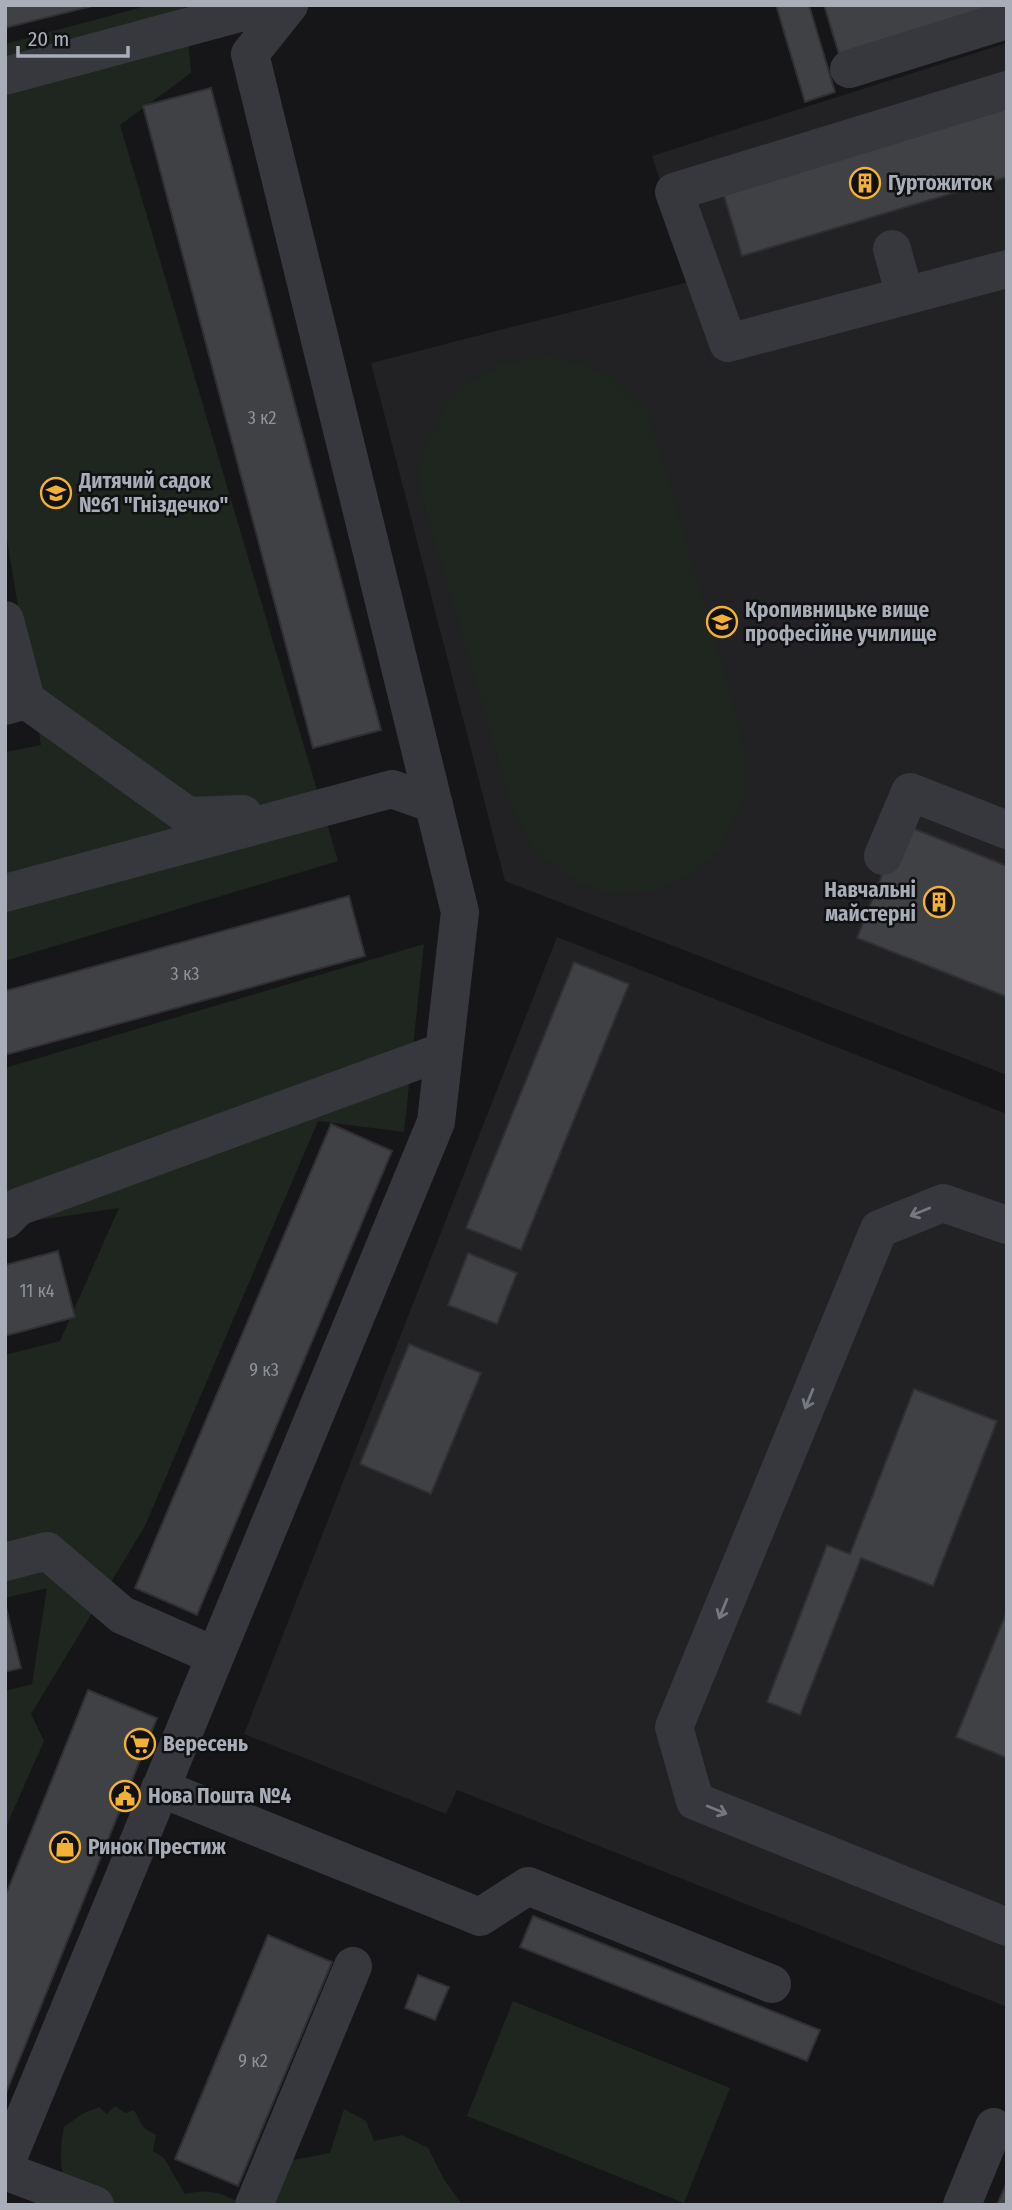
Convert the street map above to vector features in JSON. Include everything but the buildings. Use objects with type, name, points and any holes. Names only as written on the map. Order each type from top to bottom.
[{"type":"lane","points":[[5,76],[269,5]]},
{"type":"lane","points":[[5,2165],[436,1122],[460,912],[250,54],[289,5]]},
{"type":"lane","points":[[849,69],[1007,20]]},
{"type":"lane","points":[[1007,90],[674,192],[728,343],[1007,269]]},
{"type":"lane","points":[[892,249],[905,296]]},
{"type":"lane","points":[[5,620],[16,703],[188,816],[304,813]]},
{"type":"lane","points":[[5,893],[392,789],[434,804]]},
{"type":"lane","points":[[883,856],[910,792],[1007,830]]},
{"type":"lane","points":[[5,1220],[18,1207],[444,1051]]},
{"type":"lane","points":[[1007,1225],[943,1202],[879,1228],[674,1727],[695,1801],[1007,1927]]},
{"type":"lane","points":[[5,1562],[47,1551],[122,1615],[215,1656]]},
{"type":"lane","points":[[160,1788],[480,1917],[528,1886],[772,1984]]},
{"type":"lane","points":[[254,2205],[353,1966]]},
{"type":"lane","points":[[962,2205],[994,2127]]},
{"type":"lane","points":[[5,2171],[95,2205]]},
{"type":"shaded area","points":[[150,5],[185,5],[191,73],[120,125],[338,861],[5,961],[5,752],[41,745],[5,528],[5,44]]},
{"type":"shaded area","name":"Кропивницьке вище професійне училище","points":[[1007,43],[1007,1075],[505,881],[371,363],[693,281],[652,156]]},
{"type":"shaded area","points":[[546,357],[579,362],[612,377],[648,412],[743,743],[745,797],[719,851],[691,875],[654,891],[617,894],[581,885],[536,852],[514,814],[417,480],[426,441],[445,406],[466,384],[501,364]]},
{"type":"shaded area","points":[[557,937],[1007,1114],[1007,2007],[457,1790],[446,1814],[244,1734]]},
{"type":"shaded area","points":[[424,944],[404,1132],[318,1121],[145,1526],[31,1714],[44,1741],[5,1829],[5,1691],[32,1684],[47,1588],[5,1598],[5,1355],[60,1341],[119,1208],[5,1225],[5,1068]]},
{"type":"shaded area","points":[[513,2001],[730,2088],[684,2203],[467,2116]]},
{"type":"shaded area","points":[[115,2106],[125,2113],[134,2110],[144,2128],[156,2135],[153,2151],[164,2158],[185,2194],[212,2192],[238,2202],[266,2165],[330,2153],[344,2109],[366,2121],[374,2141],[402,2135],[428,2148],[445,2181],[461,2203],[72,2205],[62,2166],[64,2127],[82,2114],[99,2107],[107,2114]]},
{"type":"place","name":"Гуртожиток","points":[[865,183]]},
{"type":"place","name":"Дитячий садок №61 \"Гніздечко\"","points":[[56,493]]},
{"type":"place","name":"Кропивницьке вище професійне училище","points":[[722,622]]},
{"type":"place","name":"Навчальні майстерні","points":[[939,902]]},
{"type":"place","name":"Вересень","points":[[140,1744]]},
{"type":"place","name":"Нова Пошта №4","points":[[125,1796]]},
{"type":"place","name":"Ринок Престиж","points":[[65,1847]]}]
